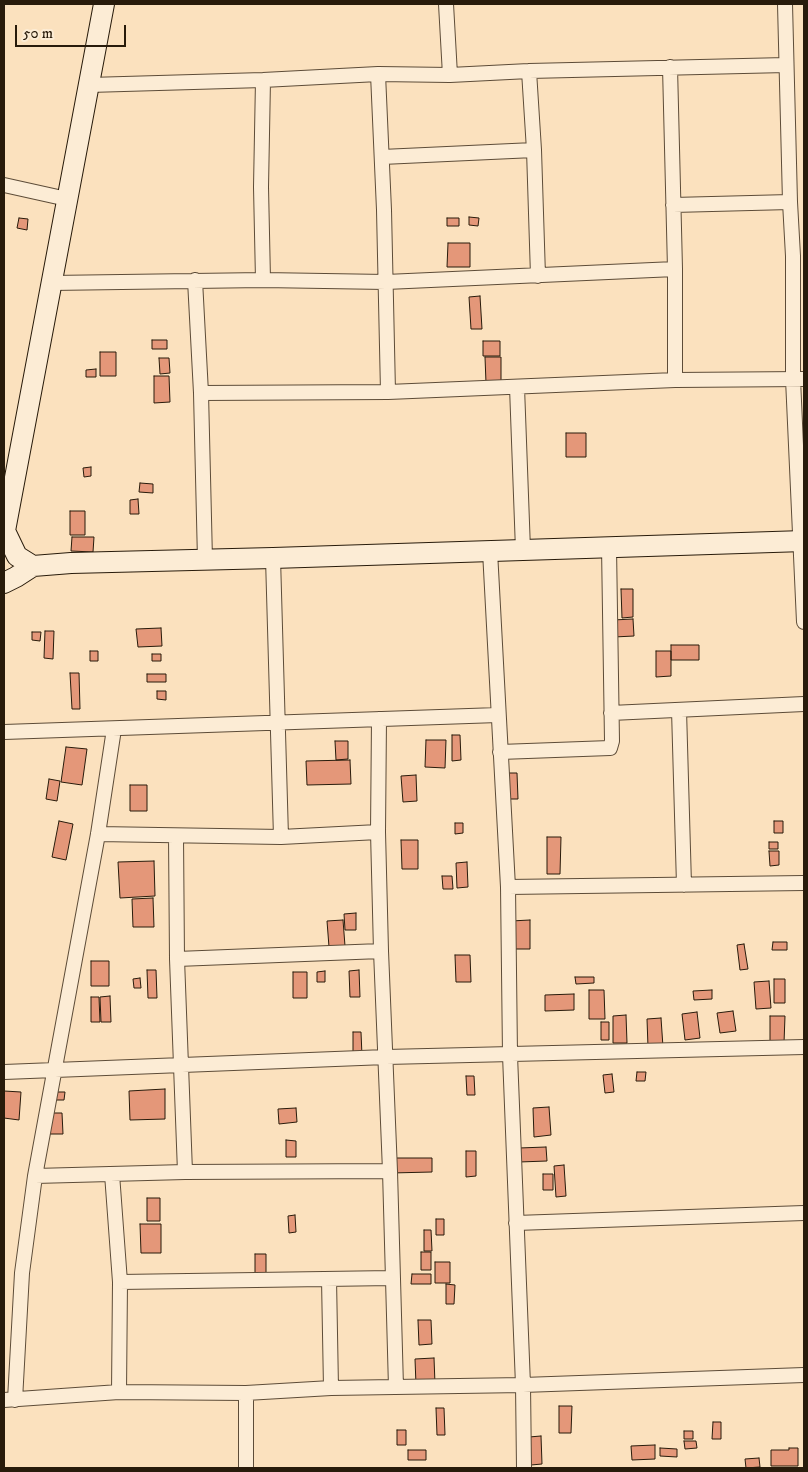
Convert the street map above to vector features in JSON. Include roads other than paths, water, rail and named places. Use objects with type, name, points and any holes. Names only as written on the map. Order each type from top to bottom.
[{"type":"street","points":[[33,566],[17,556],[4,534],[104,4]]},
{"type":"street","points":[[446,4],[450,76]]},
{"type":"street","points":[[785,4],[790,202],[799,255],[799,379],[804,622]]},
{"type":"street","points":[[89,85],[263,80],[378,74],[450,76],[529,71],[786,65]]},
{"type":"street","points":[[670,67],[676,269],[675,380]]},
{"type":"street","points":[[529,71],[534,150],[538,276]]},
{"type":"street","points":[[378,74],[388,392]]},
{"type":"street","points":[[263,80],[261,187],[263,280]]},
{"type":"street","points":[[382,157],[534,150]]},
{"type":"street","points":[[4,185],[67,199]]},
{"type":"street","points":[[673,205],[790,202]]},
{"type":"street","points":[[51,283],[195,280],[386,282],[676,269]]},
{"type":"street","points":[[195,280],[201,393],[205,560]]},
{"type":"street","points":[[201,393],[388,392],[675,380],[799,379]]},
{"type":"street","points":[[516,387],[523,550]]},
{"type":"street","points":[[4,583],[33,566],[71,563],[802,541]]},
{"type":"street","points":[[500,752],[610,748],[612,741],[612,713],[609,547]]},
{"type":"street","points":[[490,551],[508,887],[510,1055],[523,1385],[524,1468]]},
{"type":"street","points":[[273,558],[281,837]]},
{"type":"street","points":[[612,713],[804,704]]},
{"type":"street","points":[[679,710],[684,885]]},
{"type":"street","points":[[4,732],[498,715]]},
{"type":"street","points":[[379,719],[378,832],[381,951],[396,1388]]},
{"type":"street","points":[[114,729],[98,834],[35,1176],[22,1274],[9,1400],[119,1392],[246,1393],[331,1388],[523,1385],[804,1375]]},
{"type":"street","points":[[98,834],[281,837],[378,832]]},
{"type":"street","points":[[176,836],[177,959],[185,1172]]},
{"type":"street","points":[[508,887],[804,882]]},
{"type":"street","points":[[177,959],[381,951]]},
{"type":"street","points":[[4,1072],[386,1057],[804,1047]]},
{"type":"street","points":[[35,1176],[185,1172],[390,1171]]},
{"type":"street","points":[[112,1174],[120,1282],[119,1392]]},
{"type":"street","points":[[516,1223],[804,1213]]},
{"type":"street","points":[[120,1282],[392,1278]]},
{"type":"street","points":[[329,1279],[331,1388]]},
{"type":"street","points":[[246,1393],[246,1468]]}]
